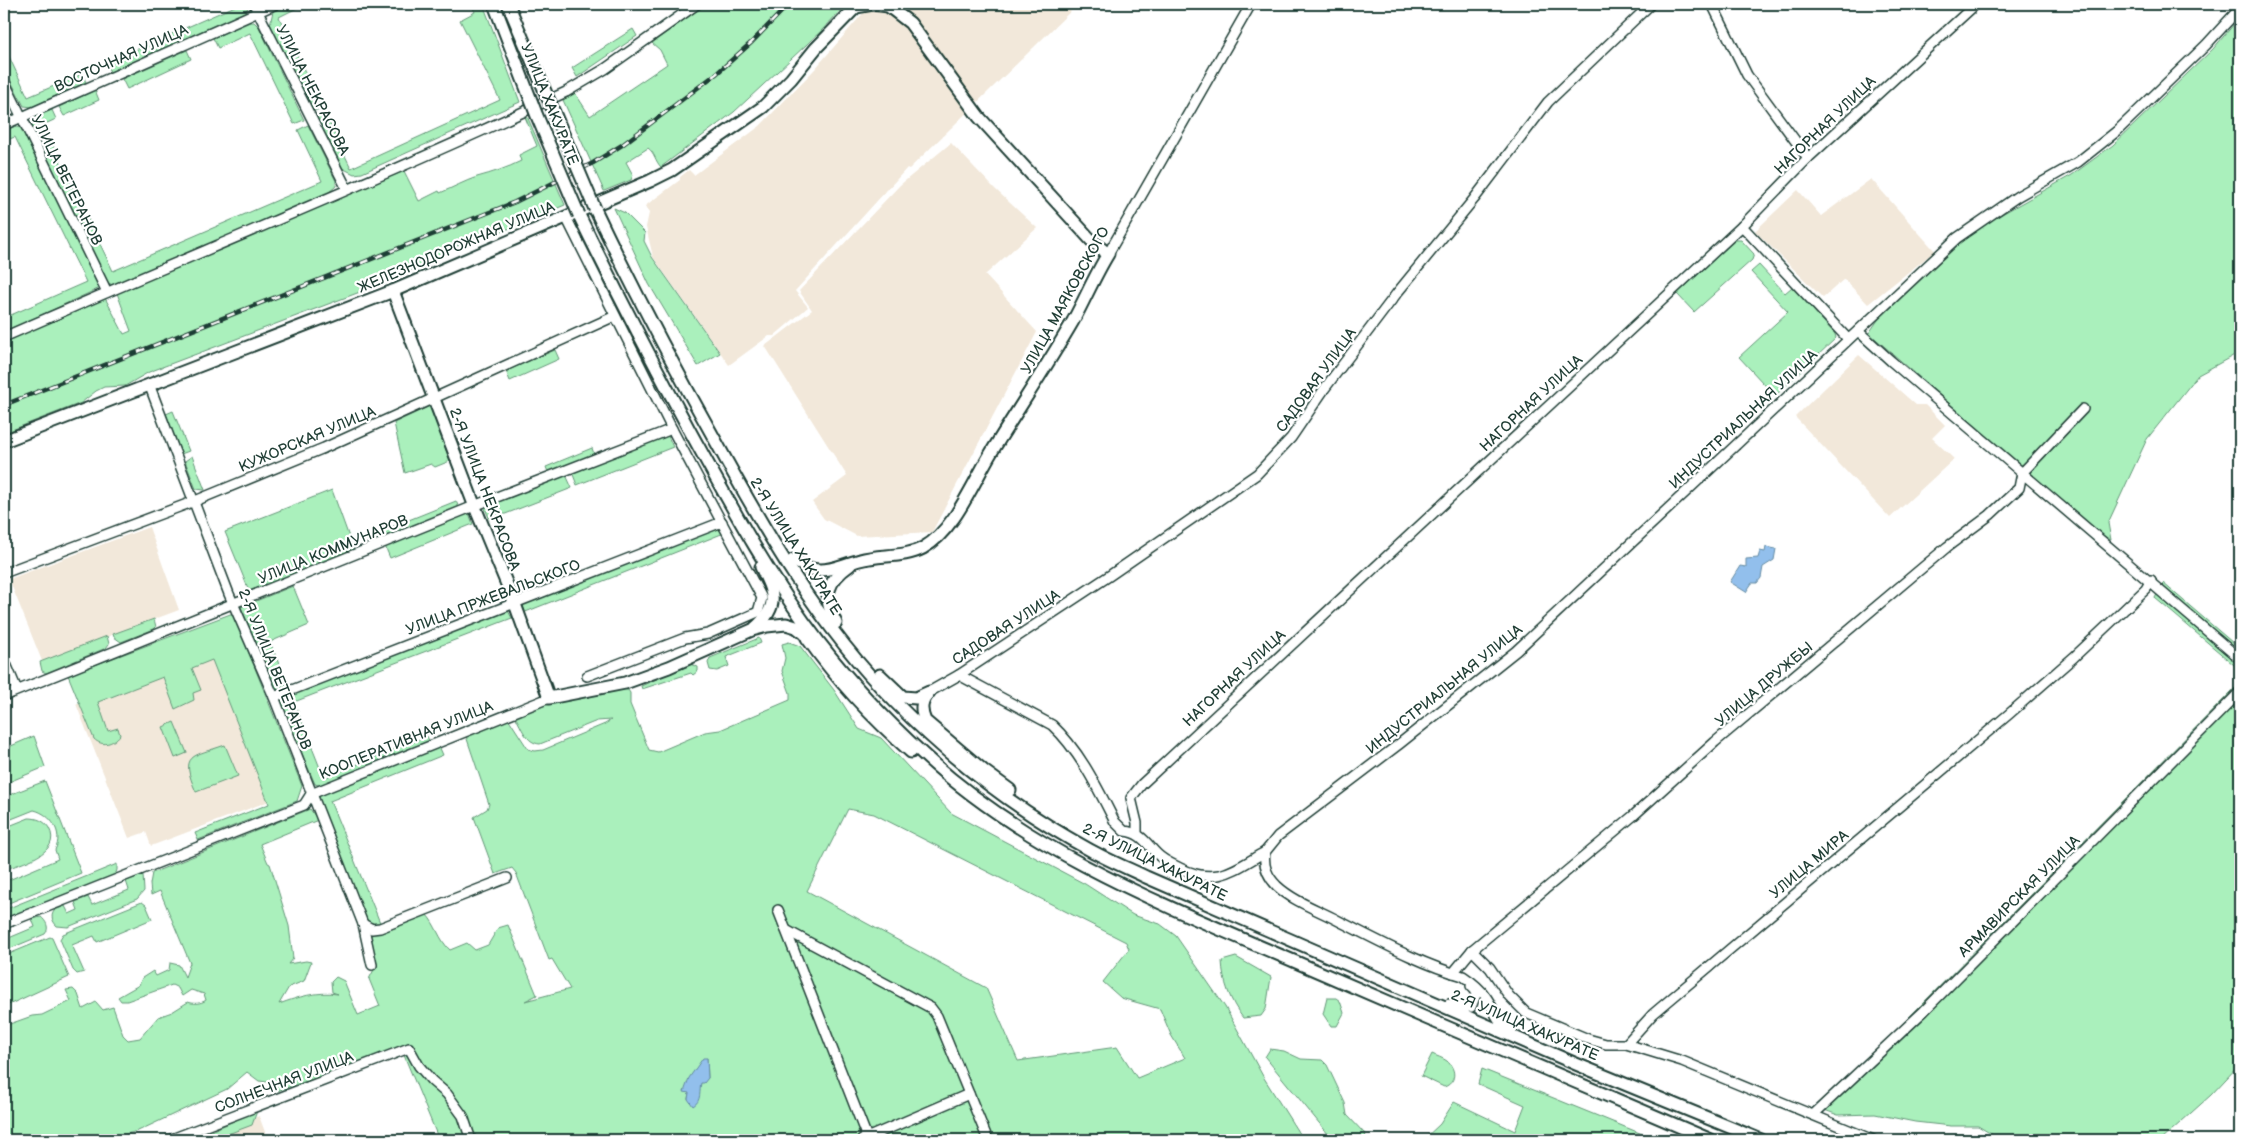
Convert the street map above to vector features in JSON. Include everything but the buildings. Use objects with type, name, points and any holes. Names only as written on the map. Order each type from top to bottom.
[{"type":"main road","name":"УЛИЦА ХАКУРАТЕ","points":[[494,4],[537,116],[579,216],[640,337],[736,512]]},
{"type":"main road","name":"УЛИЦА ХАКУРАТЕ","points":[[508,4],[595,209]]},
{"type":"main road","name":"ЖЕЛЕЗНОДОРОЖНАЯ УЛИЦА","points":[[4,441],[393,291],[650,181],[705,148],[763,107],[856,7],[873,4],[888,6],[910,24],[979,117],[1091,240],[1108,254]]},
{"type":"main road","points":[[897,4],[910,24]]},
{"type":"main road","name":"2-Я УЛИЦА ХАКУРАТЕ","points":[[595,209],[641,304],[734,475],[787,565],[893,701],[949,753],[984,781],[1026,811],[1089,850],[1117,863],[1235,917],[1761,1140]]},
{"type":"main road","name":"УЛИЦА МАЯКОВСКОГО","points":[[793,560],[813,571],[822,571],[858,561],[923,548],[941,534],[951,521],[1045,368],[1074,319],[1108,254]]},
{"type":"main road","name":"2-Я УЛИЦА НЕКРАСОВА","points":[[393,291],[475,506],[515,604],[549,698]]},
{"type":"main road","points":[[751,504],[775,532],[836,627],[896,693],[925,721],[984,771],[1062,828],[1117,863]]},
{"type":"main road","points":[[736,512],[773,593],[771,609],[752,630]]},
{"type":"main road","points":[[736,512],[816,643]]},
{"type":"main road","points":[[836,627],[827,604],[828,592],[835,578],[858,561]]},
{"type":"main road","points":[[766,576],[805,634]]},
{"type":"main road","points":[[752,630],[786,624],[805,634],[816,643],[925,756],[970,792],[1035,836],[1118,882],[1202,921],[1711,1140]]},
{"type":"main road","name":"КООПЕРАТИВНАЯ УЛИЦА","points":[[549,698],[625,684],[752,630]]},
{"type":"main road","points":[[896,693],[909,698],[929,692]]},
{"type":"main road","points":[[925,721],[922,703],[929,692]]},
{"type":"street","name":"ВОСТОЧНАЯ УЛИЦА","points":[[4,125],[256,8],[276,4]]},
{"type":"street","points":[[4,337],[107,292],[136,282],[566,92],[605,69],[697,4]]},
{"type":"street","name":"УЛИЦА МАЯКОВСКОГО","points":[[1108,254],[1251,4]]},
{"type":"street","name":"САДОВАЯ УЛИЦА","points":[[929,692],[959,675],[1257,474],[1291,438],[1397,293],[1474,199],[1548,102],[1651,4]]},
{"type":"street","points":[[1712,4],[1747,75],[1808,158]]},
{"type":"street","name":"НАГОРНАЯ УЛИЦА","points":[[1137,833],[1137,824],[1131,798],[1142,784],[1742,226],[1808,158],[1976,4]]},
{"type":"street","name":"УЛИЦА НЕКРАСОВА","points":[[256,8],[348,189]]},
{"type":"street","name":"ИНДУСТРИАЛЬНАЯ УЛИЦА","points":[[1137,833],[1162,859],[1186,871],[1210,877],[1226,874],[1265,852],[1278,836],[1339,791],[1516,651],[1957,238],[2018,196],[2078,162],[2118,131],[2206,45],[2240,8]]},
{"type":"street","name":"УЛИЦА ВЕТЕРАНОВ","points":[[4,81],[107,292]]},
{"type":"street","points":[[566,217],[672,429],[762,598],[758,612],[708,634],[685,638],[588,676]]},
{"type":"street","points":[[1742,226],[1848,339]]},
{"type":"street","name":"КУЖОРСКАЯ УЛИЦА","points":[[4,573],[195,501],[324,448],[615,316]]},
{"type":"street","points":[[1858,331],[2240,659]]},
{"type":"street","name":"2-Я УЛИЦА ВЕТЕРАНОВ","points":[[149,384],[234,603],[274,698],[363,924],[372,965]]},
{"type":"street","name":"УЛИЦА ДРУЖБЫ","points":[[1453,974],[1472,950],[1633,816],[1715,742],[1947,547],[1990,515],[2019,488],[2022,473],[2083,409]]},
{"type":"street","name":"УЛИЦА КОММУНАРОВ","points":[[4,696],[475,506],[672,429]]},
{"type":"street","name":"УЛИЦА ПРЖЕВАЛЬСКОГО","points":[[274,698],[722,522]]},
{"type":"street","name":"УЛИЦА МИРА","points":[[1626,1044],[1653,1014],[2074,657],[2146,589],[2150,580]]},
{"type":"street","points":[[4,659],[17,690]]},
{"type":"street","points":[[959,675],[1052,726],[1065,738],[1074,751],[1115,822],[1124,832],[1137,833]]},
{"type":"street","name":"АРМАВИРСКАЯ УЛИЦА","points":[[1813,1116],[1924,1011],[2240,692]]},
{"type":"street","name":"КООПЕРАТИВНАЯ УЛИЦА","points":[[4,924],[304,805],[311,794],[549,698]]},
{"type":"street","points":[[1265,852],[1264,864],[1268,876],[1278,887],[1366,934],[1453,974],[1463,976],[1477,985],[1487,998],[1502,1026],[1696,1114]]},
{"type":"street","points":[[363,924],[372,929],[380,928],[507,878]]},
{"type":"street","points":[[778,910],[866,1140],[969,1094]]},
{"type":"street","points":[[786,930],[931,1008],[937,1016],[988,1140]]},
{"type":"street","points":[[1472,950],[1490,968],[1509,996],[1526,1013],[1588,1039],[1606,1044],[1626,1044],[1682,1060],[1873,1140]]},
{"type":"street","points":[[1362,971],[1367,970],[1459,1007],[1471,1007],[1477,992],[1463,976]]},
{"type":"street","name":"СОЛНЕЧНАЯ УЛИЦА","points":[[169,1140],[409,1048],[419,1066],[447,1094],[463,1116],[471,1140]]},
{"type":"shaded area","points":[[871,4],[1078,4],[909,169],[907,168],[795,291],[808,307],[774,336],[769,336],[729,365],[653,257],[646,227],[649,213],[645,206],[680,180],[680,177],[689,170],[694,175],[760,126],[814,70]]},
{"type":"shaded area","points":[[951,143],[995,189],[1037,228],[985,275],[1037,332],[932,532],[857,536],[824,519],[812,502],[847,476],[765,346],[812,310],[799,291],[900,185]]},
{"type":"shaded area","points":[[1871,179],[1935,251],[1868,304],[1844,279],[1823,298],[1755,231],[1798,190],[1821,216]]},
{"type":"shaded area","points":[[1859,355],[1916,405],[1925,405],[1945,425],[1932,438],[1954,459],[1890,518],[1795,417]]},
{"type":"shaded area","points":[[149,527],[179,610],[42,661],[9,579]]},
{"type":"shaded area","points":[[213,650],[272,800],[151,846],[146,832],[129,838],[76,704]]},
{"type":"shaded area","points":[[259,1116],[268,1140],[197,1140]]},
{"type":"green space","points":[[235,4],[250,4],[246,11],[110,72],[106,63],[235,6]]},
{"type":"green space","points":[[287,4],[300,4],[301,6],[279,17],[322,108],[314,111],[270,25],[273,11]]},
{"type":"green space","points":[[471,4],[483,4],[520,102],[362,173],[354,174],[342,168],[316,117],[324,112],[351,168],[500,100],[460,20],[475,12]]},
{"type":"green space","points":[[706,4],[847,4],[820,32],[734,112],[661,167],[648,148],[626,162],[633,175],[631,180],[604,191],[563,100],[575,93],[590,116],[667,64],[660,50],[652,43]]},
{"type":"green space","points":[[2240,17],[2240,352],[2198,375],[2147,439],[2108,523],[2111,540],[2096,532],[1869,333],[1878,320],[1959,244],[1984,224],[2072,175],[2113,145],[2213,49]]},
{"type":"green space","points":[[254,22],[259,27],[304,120],[294,124],[250,33],[218,48],[213,38]]},
{"type":"green space","points":[[633,29],[637,36],[577,77],[572,68]]},
{"type":"green space","points":[[4,46],[28,97],[82,74],[86,82],[32,107],[24,106],[4,68]]},
{"type":"green space","points":[[187,50],[191,59],[127,89],[122,79]]},
{"type":"green space","points":[[95,90],[99,100],[64,116],[59,107]]},
{"type":"green space","points":[[52,110],[56,119],[43,125],[113,271],[322,181],[298,130],[308,125],[336,181],[336,186],[327,194],[115,286],[106,282],[76,216],[33,132],[32,122],[37,116]]},
{"type":"green space","points":[[527,116],[565,205],[503,231],[466,242],[464,238],[457,241],[459,245],[429,262],[381,284],[149,372],[125,386],[104,387],[81,403],[4,433],[4,341],[104,296],[124,334],[131,331],[117,293],[404,171],[419,201],[439,191],[440,193],[472,179],[510,166],[521,161],[519,155],[537,146],[525,117]]},
{"type":"green space","points":[[15,126],[23,129],[100,288],[4,332],[4,318],[86,282],[15,137],[4,141],[4,130]]},
{"type":"green space","points":[[614,208],[625,213],[645,233],[644,241],[652,257],[720,353],[698,366],[649,284]]},
{"type":"green space","points":[[1735,240],[1741,240],[1754,254],[1752,260],[1694,312],[1677,294]]},
{"type":"green space","points":[[1759,265],[1785,293],[1792,287],[1835,334],[1836,338],[1775,396],[1739,357],[1788,312],[1751,272]]},
{"type":"green space","points":[[555,350],[559,359],[510,381],[506,371]]},
{"type":"green space","points":[[430,406],[450,461],[435,467],[431,464],[405,473],[394,423]]},
{"type":"green space","points":[[173,411],[189,451],[181,454],[166,414]]},
{"type":"green space","points":[[667,434],[673,447],[577,485],[572,472]]},
{"type":"green space","points":[[592,448],[594,454],[548,472],[546,467]]},
{"type":"green space","points":[[192,456],[205,490],[196,489],[185,461]]},
{"type":"green space","points":[[566,475],[572,488],[490,520],[484,506]]},
{"type":"green space","points":[[332,490],[354,551],[250,593],[225,532]]},
{"type":"green space","points":[[456,501],[459,508],[377,541],[374,534]]},
{"type":"green space","points":[[469,513],[473,524],[390,558],[385,546]]},
{"type":"green space","points":[[719,525],[724,533],[523,613],[520,605]]},
{"type":"green space","points":[[2163,583],[2240,649],[2240,670],[2155,598]]},
{"type":"green space","points":[[293,586],[309,625],[270,642],[289,689],[276,692],[241,607]]},
{"type":"green space","points":[[507,609],[512,618],[294,702],[324,778],[427,736],[430,743],[322,786],[315,784],[282,707],[280,698]]},
{"type":"green space","points":[[233,613],[302,786],[297,801],[198,840],[195,833],[269,804],[212,660],[192,668],[201,690],[193,693],[194,700],[175,709],[163,677],[98,702],[108,731],[118,728],[120,735],[114,741],[104,744],[94,739],[68,675]]},
{"type":"green space","points":[[154,619],[156,627],[154,629],[121,642],[114,637],[113,634]]},
{"type":"green space","points":[[107,636],[109,644],[106,648],[46,673],[42,671],[40,662]]},
{"type":"green space","points":[[759,638],[761,643],[726,657],[729,666],[717,671],[710,670],[708,663],[710,658]]},
{"type":"green space","points":[[789,642],[800,646],[834,690],[859,729],[881,738],[951,813],[1085,884],[1133,915],[1160,924],[1176,936],[1225,1007],[1264,1078],[1303,1140],[439,1140],[401,1048],[328,1074],[331,1065],[319,1077],[277,1091],[276,1083],[259,1081],[247,1072],[227,1089],[138,1131],[123,1135],[114,1140],[4,1140],[4,1026],[32,1016],[42,1015],[71,1001],[66,990],[73,989],[78,994],[83,1009],[96,1002],[103,1010],[113,1007],[123,1035],[128,1040],[140,1038],[158,1017],[172,1012],[188,1002],[197,1003],[206,1000],[204,994],[191,990],[182,996],[178,988],[172,985],[127,1001],[121,1001],[118,997],[139,985],[142,978],[153,971],[156,976],[169,970],[170,963],[179,965],[185,977],[190,963],[160,891],[151,895],[152,873],[310,809],[318,820],[260,844],[270,864],[289,926],[293,958],[288,964],[311,962],[304,981],[289,987],[279,1004],[315,994],[338,994],[332,992],[331,982],[336,977],[344,981],[358,1015],[380,1006],[369,979],[377,964],[370,936],[375,932],[426,914],[450,950],[467,943],[475,950],[488,945],[498,928],[508,925],[537,995],[525,1001],[570,989],[552,959],[549,960],[516,873],[512,868],[495,874],[474,817],[487,809],[489,804],[466,736],[506,719],[510,721],[528,749],[535,751],[543,750],[611,720],[597,721],[540,744],[528,738],[515,716],[548,702],[622,689],[628,690],[630,693],[630,704],[649,750],[658,752],[705,732],[720,730],[790,700],[790,693],[782,671],[785,658],[782,644]],"holes":[[[848,809],[874,814],[1126,942],[1129,949],[1103,982],[1121,998],[1160,1009],[1171,1035],[1185,1058],[1137,1078],[1117,1047],[1018,1061],[986,988],[807,891]],[[707,1058],[708,1078],[701,1082],[699,1091],[688,1099],[691,1082],[696,1071]]]},
{"type":"green space","points":[[690,664],[698,667],[698,671],[693,675],[691,673],[642,689],[641,686]]},
{"type":"green space","points":[[2240,683],[2240,1064],[2211,1095],[2161,1140],[2001,1140],[1978,1126],[1951,1126],[1915,1122],[1875,1114],[1838,1115],[1819,1108]]},
{"type":"green space","points":[[174,722],[187,753],[175,758],[163,727]]},
{"type":"green space","points":[[34,736],[45,767],[4,784],[4,749]]},
{"type":"green space","points":[[225,745],[238,776],[196,792],[189,770],[189,763],[192,758]]},
{"type":"green space","points":[[439,746],[443,755],[330,801],[381,925],[372,925],[366,922],[314,796]]},
{"type":"green space","points":[[45,781],[81,873],[4,905],[4,882],[58,859],[55,850],[58,837],[57,831],[46,816],[34,810],[4,822],[4,797]]},
{"type":"green space","points":[[29,818],[40,820],[49,828],[52,837],[50,845],[38,856],[4,870],[4,828]]},
{"type":"green space","points":[[117,864],[115,875],[4,919],[4,910]]},
{"type":"green space","points":[[143,875],[144,891],[137,899],[68,927],[57,926],[52,918],[55,910],[65,906],[69,914],[78,910],[75,902],[88,897],[92,905],[129,890],[126,881]]},
{"type":"green space","points":[[142,902],[146,905],[152,919],[97,942],[94,936],[72,945],[84,972],[77,974],[73,970],[60,939],[63,934]]},
{"type":"green space","points":[[41,917],[47,925],[45,934],[4,951],[4,940],[35,927],[32,919]]},
{"type":"green space","points":[[50,937],[69,977],[4,1007],[4,956]]},
{"type":"green space","points":[[1236,957],[1271,977],[1266,1009],[1261,1016],[1243,1018],[1231,998],[1224,976],[1222,961]]},
{"type":"green space","points":[[1327,998],[1336,998],[1340,1001],[1344,1013],[1337,1026],[1331,1026],[1323,1014]]},
{"type":"green space","points":[[1270,1049],[1284,1051],[1301,1059],[1322,1060],[1327,1065],[1345,1103],[1347,1115],[1365,1134],[1367,1140],[1333,1140],[1265,1057]]},
{"type":"green space","points":[[1432,1054],[1447,1061],[1454,1072],[1451,1083],[1444,1087],[1421,1076]]},
{"type":"green space","points":[[1482,1069],[1657,1140],[1495,1140],[1488,1138],[1483,1140],[1423,1140],[1440,1124],[1454,1102],[1515,1131],[1525,1105],[1478,1084]]},
{"type":"green space","points":[[257,1111],[252,1125],[212,1140],[190,1140]]},
{"type":"water","points":[[1766,547],[1776,549],[1774,560],[1763,567],[1761,578],[1757,583],[1752,583],[1746,592],[1730,582],[1740,566],[1746,567],[1746,559],[1758,558],[1760,551],[1765,552]]},
{"type":"water","points":[[703,1058],[707,1058],[708,1078],[704,1083],[701,1083],[699,1099],[693,1106],[688,1099],[689,1093],[684,1092],[689,1078]]},
{"type":"railway","points":[[4,405],[515,202],[593,163],[622,145],[716,74],[752,42],[789,4]]}]
